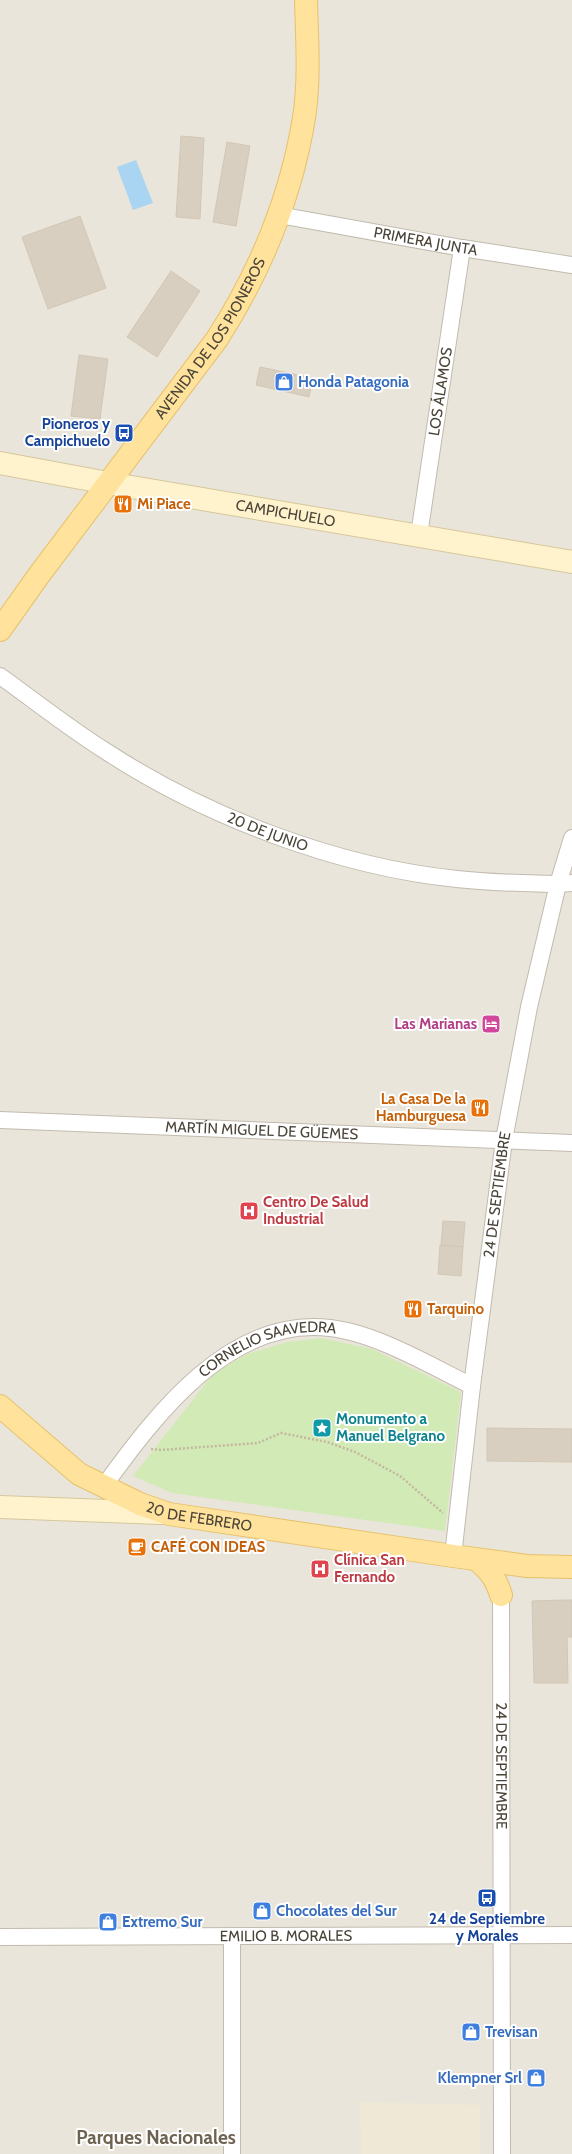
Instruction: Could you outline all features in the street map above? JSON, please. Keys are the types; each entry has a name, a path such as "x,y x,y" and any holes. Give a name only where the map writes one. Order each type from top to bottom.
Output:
{"main road":[{"name":"AVENIDA DE LOS PIONEROS","path":"0,630 39,575 216,339 236,309 254,274 279,215 304,117 308,64 306,0"},
{"name":"20 DE FEBRERO","path":"0,1406 79,1474 140,1504 169,1514 527,1566 572,1567"},
{"path":"476,1559 488,1568 496,1579 501,1595"},
{"path":"501,1595 507,1580 527,1566"}],"street":[{"name":"PRIMERA JUNTA","path":"279,215 462,248 572,265"},
{"name":"LOS ÁLAMOS","path":"419,535 462,248"},
{"name":"CAMPICHUELO","path":"0,463 108,483 572,562"},
{"name":"20 DE JUNIO","path":"0,676 107,752 184,797 254,828 301,844 405,870 457,879 565,884"},
{"name":"24 DE SEPTIEMBRE","path":"453,1556 472,1386 504,1140 530,1007 565,884 572,838"},
{"name":"MARTÍN MIGUEL DE GÜEMES","path":"0,1120 572,1143"},
{"name":"CORNELIO SAAVEDRA","path":"104,1486 132,1446 213,1363 248,1341 293,1327 331,1328 380,1341 472,1386"},
{"path":"84,1509 104,1486"},
{"path":"0,1507 84,1509 169,1514"},
{"name":"24 DE SEPTIEMBRE","path":"501,1595 502,2154"},
{"name":"EMILIO B. MORALES","path":"0,1937 572,1935"},
{"path":"232,1936 232,2154"}],"path":[{"path":"132,1446 161,1450 258,1443 280,1433 327,1442 355,1452 400,1476 456,1523"}],"shaded area":[{"path":"0,0 572,0 572,2154 0,2154"},
{"path":"360,2102 480,2105 480,2154 361,2154"}],"green space":[{"path":"321,1338 372,1349 461,1392 445,1531 172,1493 133,1476 213,1374 247,1354 287,1342"}],"water":[{"path":"136,160 153,203 133,210 117,167"}],"building":[{"path":"181,136 204,138 200,219 176,217"},
{"path":"227,142 250,146 236,226 213,222"},
{"path":"80,216 106,288 48,309 22,237"},
{"path":"171,271 200,291 157,357 127,337"},
{"path":"79,355 108,359 100,419 71,416"},
{"name":"Honda Patagonia","path":"260,367 313,378 309,397 256,385"},
{"path":"443,1221 465,1222 463,1247 441,1246"},
{"path":"440,1245 463,1247 461,1276 438,1274"},
{"path":"487,1428 572,1429 572,1462 487,1461"},
{"path":"572,1600 572,1637 567,1637 568,1683 534,1683 532,1601"}],"place":[{"name":"Honda Patagonia","path":"284,382"},
{"name":"Pioneros y Campichuelo","path":"124,433"},
{"name":"Mi Piace","path":"123,504"},
{"name":"Las Marianas","path":"491,1024"},
{"name":"La Casa De la Hamburguesa","path":"480,1108"},
{"name":"Centro De Salud Industrial","path":"249,1211"},
{"name":"Tarquino","path":"413,1309"},
{"name":"Monumento a Manuel Belgrano","path":"322,1428"},
{"name":"CAFÉ CON IDEAS","path":"137,1547"},
{"name":"Clínica San Fernando","path":"320,1569"},
{"name":"24 de Septiembre y Morales","path":"487,1898"},
{"name":"Chocolates del Sur","path":"262,1911"},
{"name":"Extremo Sur","path":"108,1922"},
{"name":"Trevisan","path":"471,2032"},
{"name":"Klempner Srl","path":"536,2078"}],"district":[{"name":"Parques Nacionales","path":"156,2137"}]}
